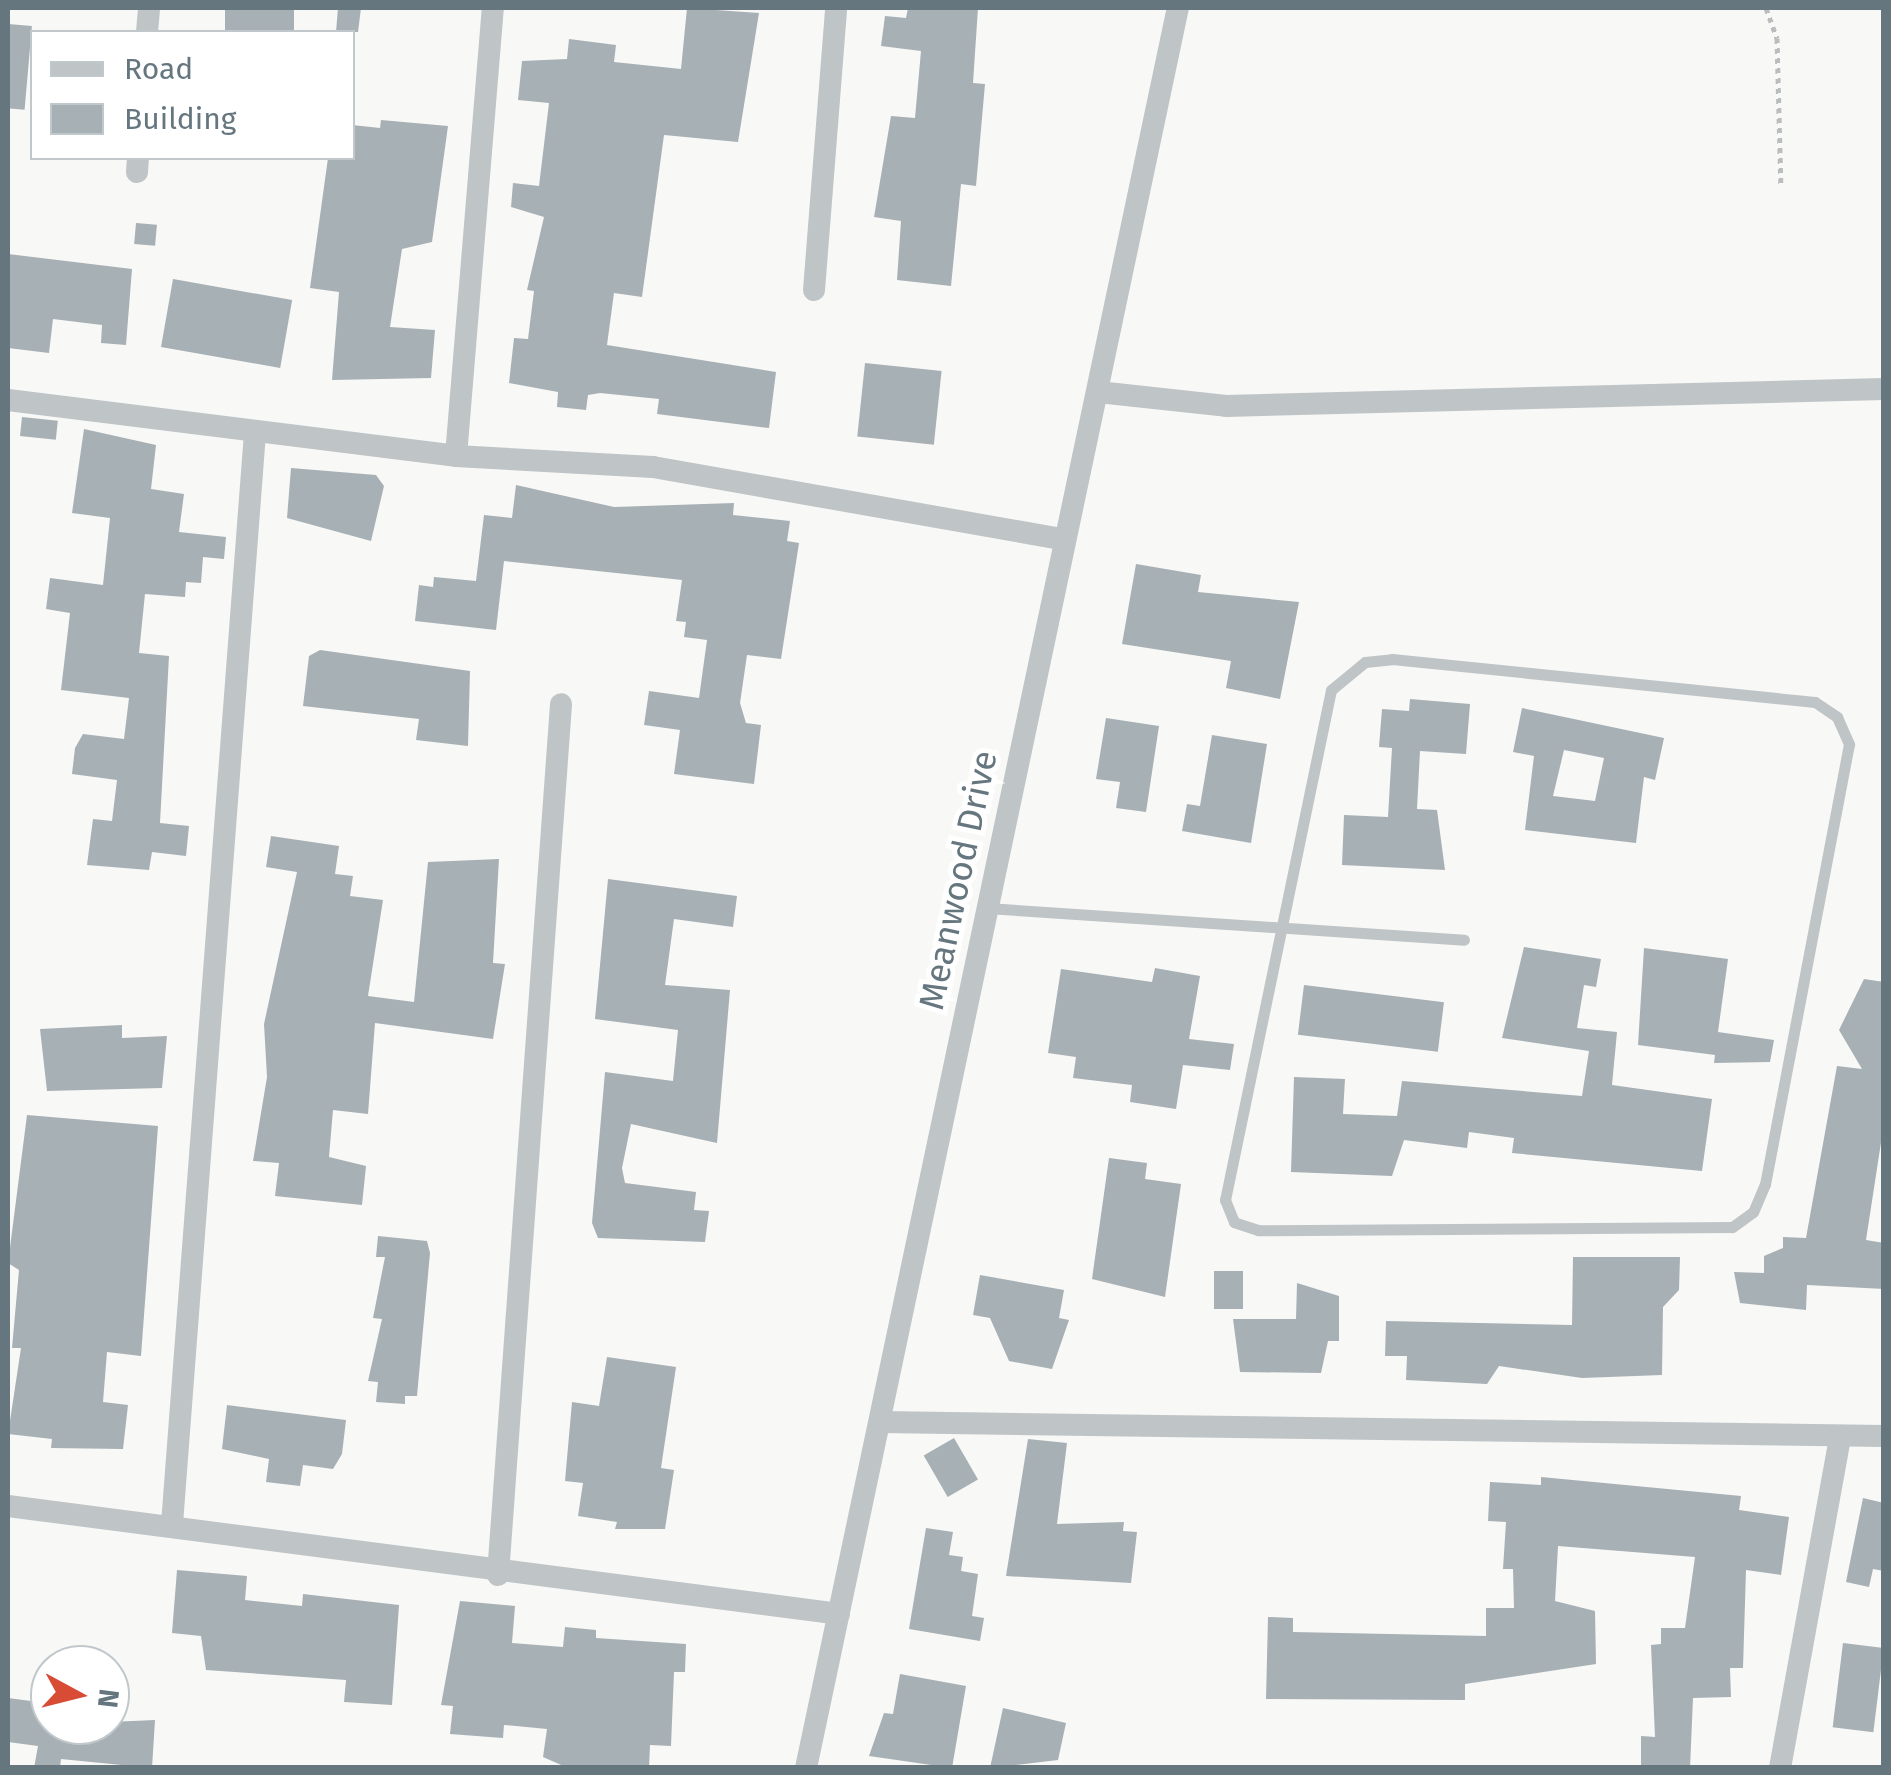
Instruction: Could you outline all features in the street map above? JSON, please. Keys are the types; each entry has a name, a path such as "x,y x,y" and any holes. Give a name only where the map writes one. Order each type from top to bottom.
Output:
{"street":[{"path":"456,456 492,8"},
{"path":"814,290 836,8"},
{"name":"Meanwood Drive","path":"806,1768 1178,8"},
{"path":"1098,392 1226,406 1884,389"},
{"path":"8,400 456,456 653,467 1064,540"},
{"path":"172,1524 255,432"},
{"path":"498,1575 562,704"},
{"path":"880,1422 1884,1436"},
{"path":"1780,1768 1840,1437"},
{"path":"8,1506 172,1524 498,1575 838,1614"}],"lane":[{"path":"1365,662 1815,702 1837,717 1849,744 1765,1184 1753,1212 1732,1227 1277,1230 1234,1222 1224,1200 1279,927 1331,690 1365,662"},
{"path":"988,908 1464,940"}],"path":[{"path":"1766,8 1777,38 1781,187"}],"building":[{"path":"225,8 294,8 294,30 225,30"},
{"path":"338,8 361,8 358,32 336,30"},
{"path":"687,8 759,13 738,142 664,135 642,297 614,293 607,345 776,372 769,428 657,414 659,399 600,393 588,395 586,410 557,407 558,392 509,383 514,338 528,339 534,291 527,290 544,217 511,207 513,183 539,186 549,103 518,100 522,61 567,59 569,39 616,45 614,62 681,69"},
{"path":"908,8 978,8 973,83 985,84 976,186 961,184 951,286 897,280 901,221 874,217 891,116 915,118 921,51 881,46 885,16 906,18"},
{"path":"8,24 32,26 25,110 8,108"},
{"path":"381,120 448,126 432,242 402,249 390,327 435,330 431,378 332,380 339,292 310,288 328,160 355,160 355,125 380,128"},
{"path":"136,223 157,225 155,246 134,244"},
{"path":"8,254 132,269 126,345 101,343 102,325 53,319 49,353 8,348"},
{"path":"173,279 292,300 280,368 161,347"},
{"path":"865,363 942,371 934,445 857,437"},
{"path":"22,417 58,421 56,440 20,436"},
{"path":"84,429 156,445 151,489 184,494 179,532 226,537 224,559 203,557 201,583 186,582 185,597 145,594 139,653 169,656 160,823 189,826 186,856 152,852 149,870 87,865 93,819 112,821 117,780 72,774 75,748 83,734 124,739 129,698 61,690 70,613 46,609 50,578 103,585 110,518 72,513"},
{"path":"291,468 376,475 384,486 371,541 287,518"},
{"path":"516,485 614,507 734,503 733,515 790,521 787,541 799,543 781,659 747,655 740,703 746,723 761,725 754,784 674,774 680,730 644,725 649,691 699,698 707,640 684,637 686,622 676,621 682,580 504,561 496,630 415,621 419,585 433,587 434,577 476,581 484,515 512,518"},
{"path":"1136,564 1201,575 1198,592 1299,602 1280,699 1226,688 1231,661 1122,644"},
{"path":"320,650 470,671 468,746 416,740 419,719 303,706 309,656"},
{"path":"1410,699 1470,704 1466,754 1420,751 1417,809 1437,810 1445,870 1342,865 1344,815 1388,817 1392,748 1379,747 1382,709 1409,711"},
{"path":"1522,708 1664,738 1655,780 1644,777 1636,843 1525,830 1534,756 1513,752","holes":["1564,750 1604,758 1595,801 1553,796"]},
{"path":"1106,718 1159,726 1146,812 1116,808 1120,782 1096,779"},
{"path":"1212,735 1267,744 1251,843 1182,831 1187,804 1200,806"},
{"path":"271,836 339,846 335,874 353,876 350,896 383,900 368,996 414,1002 428,862 499,859 493,963 505,964 493,1039 375,1023 368,1114 333,1110 329,1157 366,1166 362,1205 275,1196 279,1163 253,1161 267,1077 264,1024 297,872 266,867"},
{"path":"608,879 737,896 733,927 674,919 665,985 730,990 717,1143 631,1124 622,1168 625,1183 696,1192 694,1210 709,1211 705,1242 598,1238 592,1223 605,1072 673,1081 678,1030 595,1019"},
{"path":"1524,947 1601,959 1596,987 1584,985 1577,1028 1617,1032 1612,1085 1712,1099 1702,1171 1512,1153 1514,1138 1469,1132 1467,1148 1404,1140 1392,1176 1291,1172 1294,1077 1345,1079 1343,1114 1397,1116 1402,1081 1582,1096 1589,1051 1502,1038"},
{"path":"1644,948 1728,959 1718,1032 1774,1040 1770,1062 1714,1063 1715,1055 1638,1045"},
{"path":"1155,968 1200,976 1189,1039 1234,1044 1230,1070 1183,1065 1176,1109 1130,1102 1132,1085 1073,1078 1076,1057 1048,1053 1061,969 1152,982"},
{"path":"1864,979 1884,982 1884,1123 1866,1240 1884,1243 1884,1289 1807,1285 1806,1310 1740,1303 1734,1272 1764,1273 1764,1256 1783,1248 1783,1237 1806,1238 1837,1066 1862,1069 1839,1030"},
{"path":"1304,985 1444,1002 1438,1052 1298,1035"},
{"path":"122,1025 122,1038 167,1036 162,1088 47,1091 40,1029"},
{"path":"27,1115 158,1126 141,1356 107,1352 103,1402 128,1405 123,1449 51,1448 52,1439 8,1434 21,1348 12,1348 19,1270 8,1263"},
{"path":"1109,1158 1147,1163 1145,1179 1181,1184 1165,1297 1092,1279"},
{"path":"378,1236 427,1241 430,1253 417,1396 405,1396 405,1404 376,1402 378,1382 368,1381 382,1319 373,1318 385,1257 376,1257"},
{"path":"1573,1257 1680,1257 1679,1290 1663,1307 1662,1375 1582,1378 1499,1366 1487,1384 1406,1380 1407,1356 1385,1356 1386,1321 1572,1325"},
{"path":"1214,1271 1243,1271 1243,1309 1214,1309"},
{"path":"980,1275 1064,1290 1059,1318 1069,1320 1052,1369 1009,1361 990,1318 973,1315"},
{"path":"1297,1283 1339,1296 1339,1341 1328,1341 1321,1373 1240,1372 1233,1319 1296,1319"},
{"path":"607,1357 676,1367 661,1468 674,1470 665,1529 615,1529 617,1522 578,1516 583,1483 565,1481 572,1402 599,1406"},
{"path":"227,1405 346,1420 342,1454 333,1469 303,1465 300,1486 266,1482 269,1459 222,1449"},
{"path":"954,1438 978,1480 948,1497 924,1456"},
{"path":"1028,1439 1067,1443 1057,1524 1124,1522 1123,1531 1137,1532 1131,1583 1006,1576"},
{"path":"1541,1477 1741,1496 1739,1510 1789,1517 1781,1575 1746,1570 1743,1668 1730,1668 1731,1697 1693,1698 1690,1768 1641,1768 1641,1736 1655,1737 1651,1645 1661,1644 1661,1628 1685,1628 1695,1557 1558,1546 1555,1601 1595,1611 1596,1664 1465,1684 1465,1700 1266,1699 1268,1617 1293,1618 1293,1632 1486,1636 1486,1608 1514,1608 1513,1569 1503,1569 1506,1522 1488,1521 1490,1482 1541,1485"},
{"path":"1863,1498 1884,1503 1884,1571 1873,1569 1869,1587 1846,1582"},
{"path":"926,1528 953,1532 949,1555 963,1557 961,1571 978,1574 972,1616 984,1618 980,1641 909,1629"},
{"path":"177,1570 247,1576 245,1600 302,1606 303,1594 399,1605 392,1705 344,1702 346,1680 206,1670 201,1636 172,1633"},
{"path":"460,1601 515,1606 512,1643 563,1647 565,1627 596,1630 596,1638 686,1644 685,1672 674,1672 671,1746 650,1745 649,1768 568,1768 543,1757 547,1729 504,1725 503,1738 450,1734 453,1706 441,1705"},
{"path":"1843,1643 1884,1648 1873,1732 1833,1727"},
{"path":"900,1674 966,1686 952,1768 869,1756 884,1713 893,1714"},
{"path":"8,1698 30,1701 30,1745 8,1742"},
{"path":"1003,1708 1066,1723 1058,1760 990,1768"},
{"path":"155,1720 152,1768 61,1759 60,1768 34,1768 38,1746 30,1745 130,1745 130,1721"}]}
